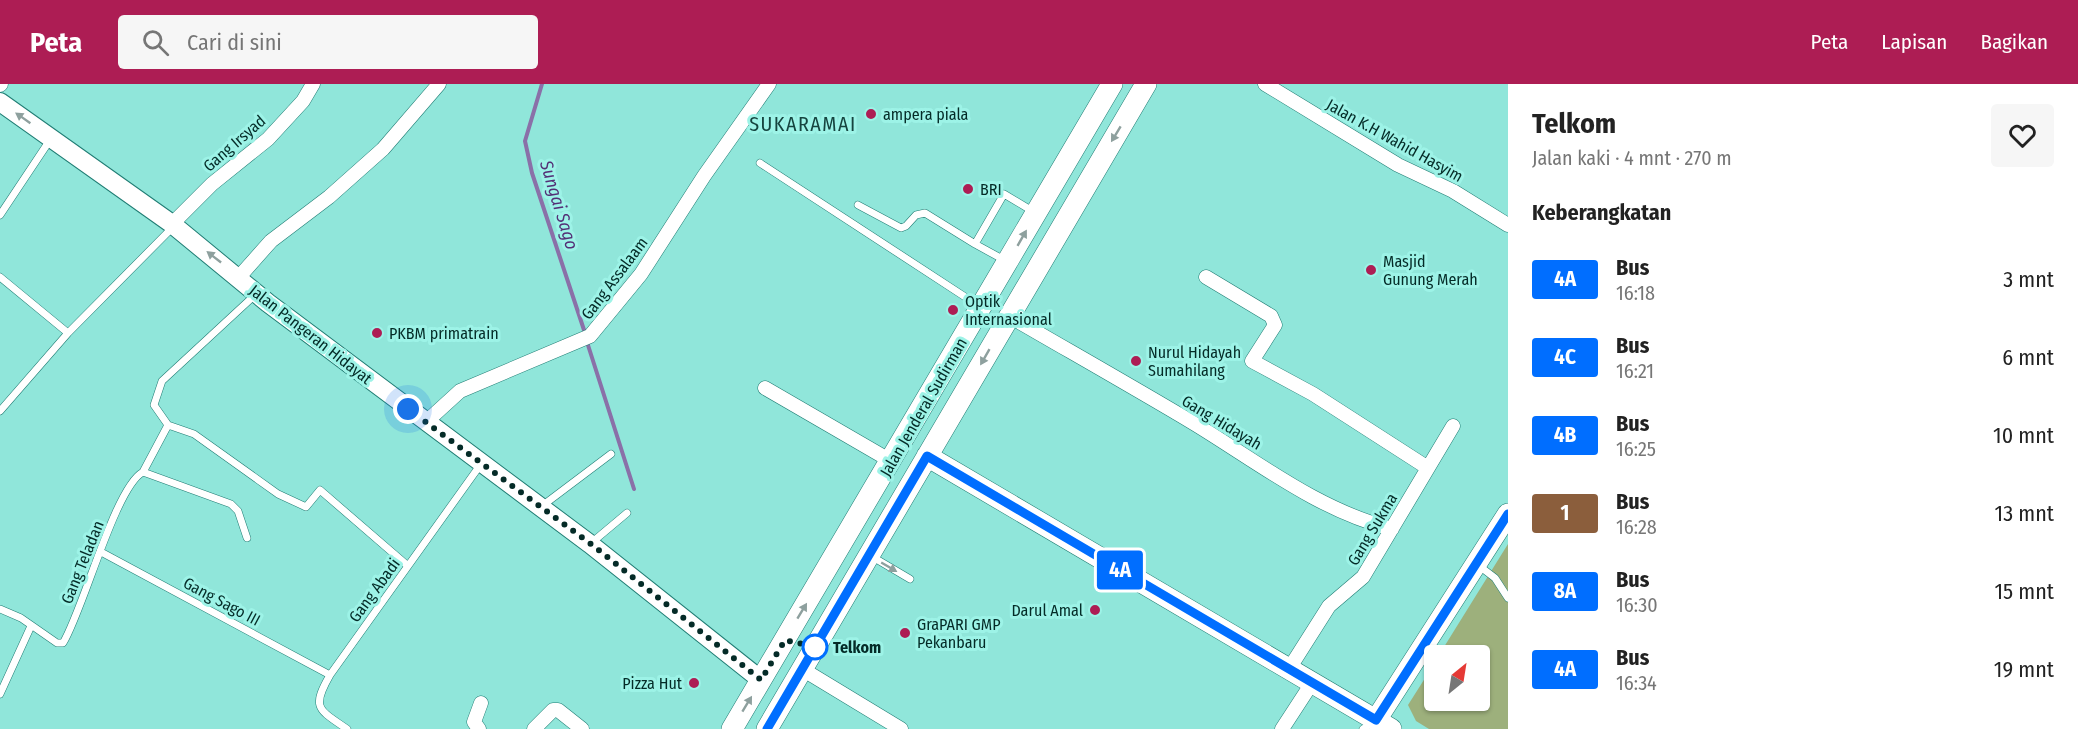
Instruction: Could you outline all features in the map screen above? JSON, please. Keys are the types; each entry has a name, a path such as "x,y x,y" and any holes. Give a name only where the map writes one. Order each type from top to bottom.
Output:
{"main road":[{"name":"Jalan Jenderal Sudirman","path":"732,729 1112,84"},
{"name":"Jalan Jenderal Sudirman","path":"767,729 1146,84"},
{"name":"Jalan Pangeran Hidayat","path":"0,102 173,225 257,293 481,464 591,544 761,680"},
{"path":"927,456 1289,669 1376,726 1508,514"}],"street":[{"name":"Gang Irsyad","path":"173,225 212,184 268,139 303,101 313,84"},
{"path":"239,277 271,241 328,197 383,149 439,84"},
{"name":"Gang Assalaam","path":"426,422 460,391 590,336 641,274 704,176 770,84"},
{"name":"Jalan K.H Wahid Hasyim","path":"1265,84 1398,165 1453,191 1508,225"},
{"path":"1206,277 1271,316 1275,325 1252,361 1313,394 1428,468"},
{"name":"Gang Hidayah","path":"1009,316 1196,425 1320,502 1352,516 1392,529"},
{"path":"765,388 891,461"},
{"name":"Gang Sukma","path":"1289,669 1329,606 1363,577 1453,426"},
{"path":"802,669 900,729"},
{"path":"1282,729 1312,683"},
{"path":"479,729 474,722 481,703"},
{"path":"534,729 553,710 558,710 582,729"}],"lane":[{"path":"0,215 52,138"},
{"path":"759,163 981,307"},
{"path":"975,244 1004,194 1036,213"},
{"path":"858,205 901,228 916,215 925,213 1008,262"},
{"path":"0,411 68,333 173,225"},
{"path":"0,277 68,333"},
{"path":"257,293 162,381 154,405 168,425 194,434 278,494 306,507 320,490 408,566"},
{"name":"Gang Teladan","path":"31,626 57,643 65,641 92,568 136,476 145,472 168,425"},
{"path":"540,507 611,454"},
{"name":"Gang Abadi","path":"346,729 318,707 319,694 330,675 481,464"},
{"path":"145,472 235,507 247,538"},
{"path":"591,544 627,513"},
{"name":"Gang Sago III","path":"100,552 330,675"},
{"path":"869,555 910,579"},
{"path":"1478,565 1495,578 1508,598"},
{"path":"0,609 31,626 0,694"}],"green space":[{"path":"1508,544 1508,729 1429,729 1416,721 1408,705 1424,680 1424,711 1490,711 1490,645 1445,645"}],"waterway":[{"name":"Sungai Sago","path":"542,84 525,141 532,173 585,333"},
{"name":"Sungai Sago","path":"587,342 634,489"}],"bus line":[{"name":"4A","path":"767,729 927,456 1376,720 1478,565 1508,514"}],"place":[{"name":"ampera piala","path":"871,114"},
{"name":"BRI","path":"968,189"},
{"name":"Masjid Gunung Merah","path":"1371,270"},
{"name":"Optik Internasional","path":"953,310"},
{"name":"PKBM primatrain","path":"377,333"},
{"name":"Nurul Hidayah Sumahilang","path":"1136,361"},
{"name":"Darul Amal","path":"1095,610"},
{"name":"GraPARI GMP Pekanbaru","path":"905,633"},
{"name":"Telkom","path":"815,647"},
{"name":"Pizza Hut","path":"694,683"}],"district":[{"name":"SUKARAMAI","path":"803,124"}],"route":[{"path":"408,409 591,544 761,680 785,640 815,647"}]}
